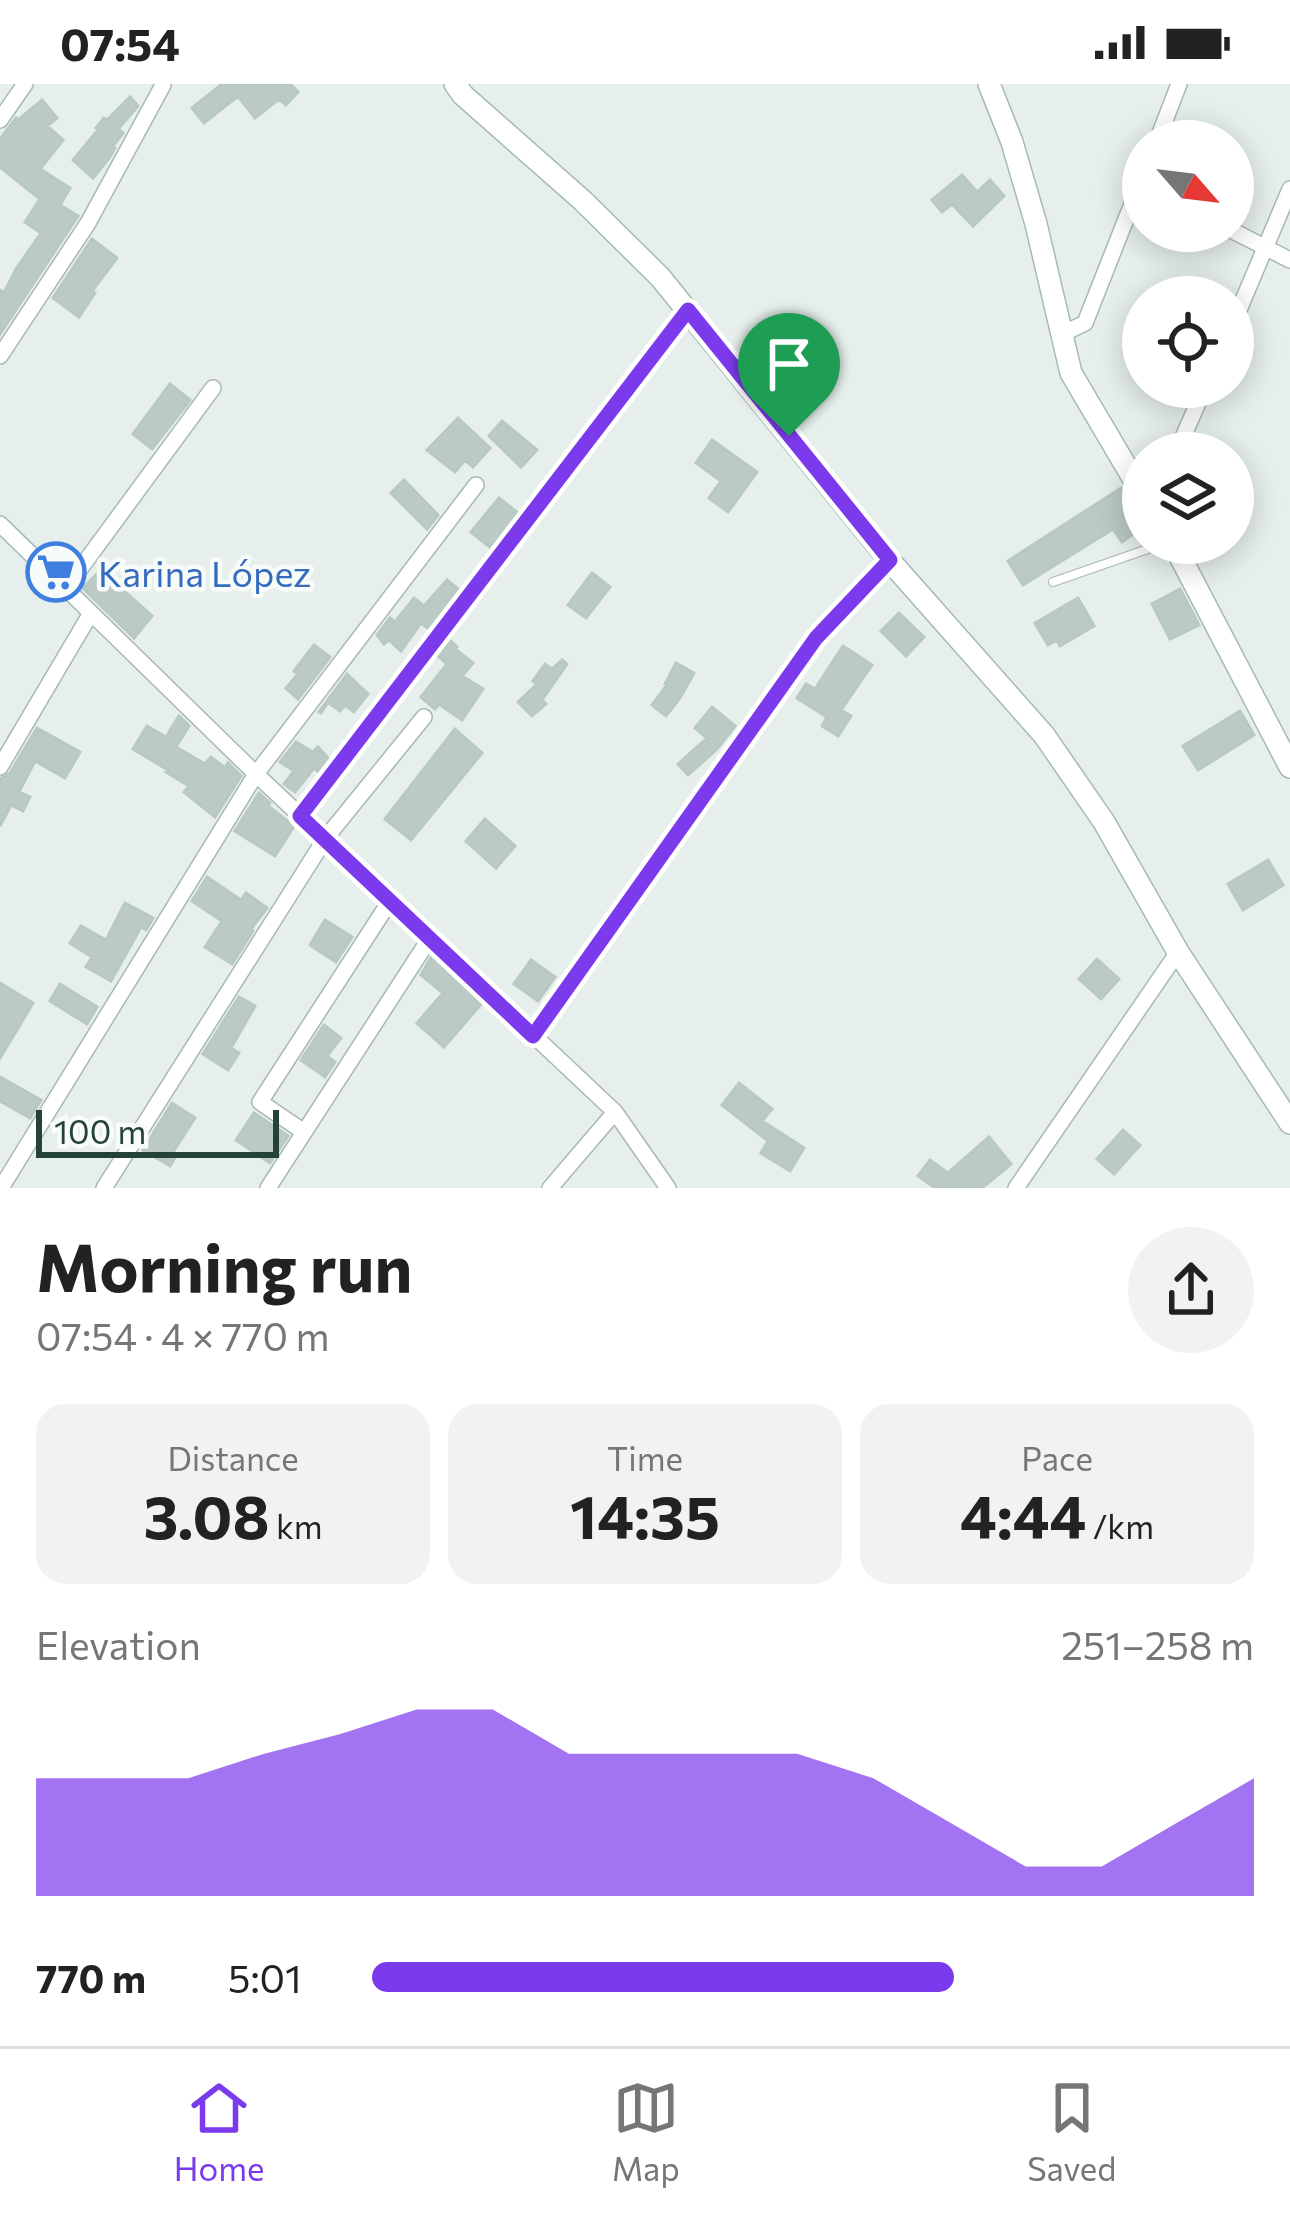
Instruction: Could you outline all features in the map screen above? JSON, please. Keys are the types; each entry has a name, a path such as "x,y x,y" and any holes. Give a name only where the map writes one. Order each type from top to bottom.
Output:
{"street":[{"path":"0,120 25,84"},
{"path":"455,84 660,277 890,560 1044,735 1104,822 1178,952 1290,1123"},
{"path":"989,84 1030,203 1071,373 1122,459"},
{"path":"1165,120 1179,84"},
{"path":"0,356 88,223 163,85"},
{"path":"1254,277 1290,189"},
{"path":"1060,335 1085,323 1122,231"},
{"path":"1254,242 1290,260"},
{"path":"300,816 688,310"},
{"path":"66,588 213,388"},
{"path":"1,1188 256,775 476,484"},
{"path":"0,524 256,775 615,1112 668,1188"},
{"path":"533,1036 816,638 890,560"},
{"path":"1180,564 1290,767"},
{"path":"0,766 91,613"},
{"path":"104,1188 325,839 424,717"},
{"path":"304,1132 260,1102 390,901"},
{"path":"268,1188 430,938"},
{"path":"1016,1188 1178,952"},
{"path":"550,1188 615,1112"}],"lane":[{"path":"1053,581 1122,560"}],"building":[{"path":"222,84 290,84 298,92 286,105 279,99 255,118 238,96 204,123 192,108"},
{"path":"130,97 138,106 118,129 123,133 93,178 73,160 104,118"},
{"path":"42,100 57,118 47,126 63,140 40,169 70,188 60,205 78,216 0,334 0,290 4,293 41,233 25,222 40,199 0,167 0,139 16,118"},
{"path":"962,175 977,192 990,180 1004,196 973,226 952,204 942,212 932,200"},
{"path":"92,239 117,258 79,317 53,298"},
{"path":"170,384 190,400 152,449 133,434"},
{"path":"458,418 490,448 473,467 465,460 455,472 427,450"},
{"path":"502,421 537,450 521,467 489,436"},
{"path":"712,440 757,472 728,512 709,498 721,481 696,463"},
{"path":"404,480 438,515 427,529 391,493"},
{"path":"1121,488 1122,542 1113,529 1023,585 1008,561"},
{"path":"499,498 518,513 491,548 471,532"},
{"path":"101,570 152,616 134,638 83,588"},
{"path":"592,573 610,587 586,618 568,605"},
{"path":"447,580 459,590 429,629 421,623 401,651 389,640 384,644 377,635 390,618 395,622 414,598 424,606"},
{"path":"1180,589 1199,625 1170,639 1152,604"},
{"path":"1078,598 1094,626 1060,646 1057,640 1048,645 1035,623"},
{"path":"899,613 924,637 906,656 881,631"},
{"path":"450,640 473,663 462,676 483,689 462,720 439,704 435,709 421,697 447,664 438,656"},
{"path":"314,645 330,657 298,699 286,688"},
{"path":"843,646 872,665 841,710 851,716 838,736 822,726 827,717 797,698 806,684 815,689"},
{"path":"562,660 567,664 542,700 546,704 532,716 518,702 537,684 533,681 545,664 552,669"},
{"path":"676,663 694,673 666,716 652,705"},
{"path":"347,674 368,694 354,712 345,705 340,711 328,702 319,712"},
{"path":"712,707 735,726 688,775 678,764 707,738 695,728"},
{"path":"1240,711 1254,735 1198,770 1183,746"},
{"path":"179,716 189,726 176,747 205,764 211,757 225,768 228,763 241,776 215,817 184,792 189,786 133,749 147,726 166,737"},
{"path":"37,728 80,752 65,778 35,761 19,792 30,797 23,811 11,805 0,826 0,779 10,773"},
{"path":"455,729 482,753 411,840 385,819"},
{"path":"296,742 313,752 318,747 329,759 319,772 314,768 295,792 284,784 294,771 280,762"},
{"path":"259,793 294,826 275,856 235,831"},
{"path":"485,819 515,846 496,868 466,841"},
{"path":"1268,860 1283,885 1243,910 1228,884"},
{"path":"207,877 241,900 246,893 267,908 232,964 205,947 222,921 192,901"},
{"path":"125,903 153,918 146,930 141,927 111,981 86,967 92,957 70,943 81,926 106,940"},
{"path":"325,920 352,937 336,962 310,945"},
{"path":"432,956 482,1003 444,1047 417,1023 443,993 421,975"},
{"path":"1097,959 1119,979 1101,999 1079,979"},
{"path":"531,960 555,977 538,1001 514,984"},
{"path":"0,983 33,1003 0,1058"},
{"path":"60,984 97,1007 87,1024 50,1001"},
{"path":"239,997 255,1006 231,1048 239,1053 228,1070 203,1054"},
{"path":"324,1025 341,1038 327,1056 335,1062 325,1077 301,1060"},
{"path":"0,1077 41,1100 30,1118 0,1101"},
{"path":"739,1083 772,1109 762,1121 804,1148 790,1171 761,1153 768,1141 722,1105"},
{"path":"172,1103 195,1118 173,1152 177,1154 170,1166 143,1150"},
{"path":"254,1113 288,1136 270,1163 236,1140"},
{"path":"1123,1130 1140,1145 1114,1174 1097,1159"},
{"path":"989,1137 1011,1164 982,1188 935,1188 918,1176 930,1160 948,1173"}],"place":[{"name":"Karina López","path":"56,572"}],"route":[{"path":"688,310 789,436 890,560 816,638 533,1036 300,816 688,310"}]}
